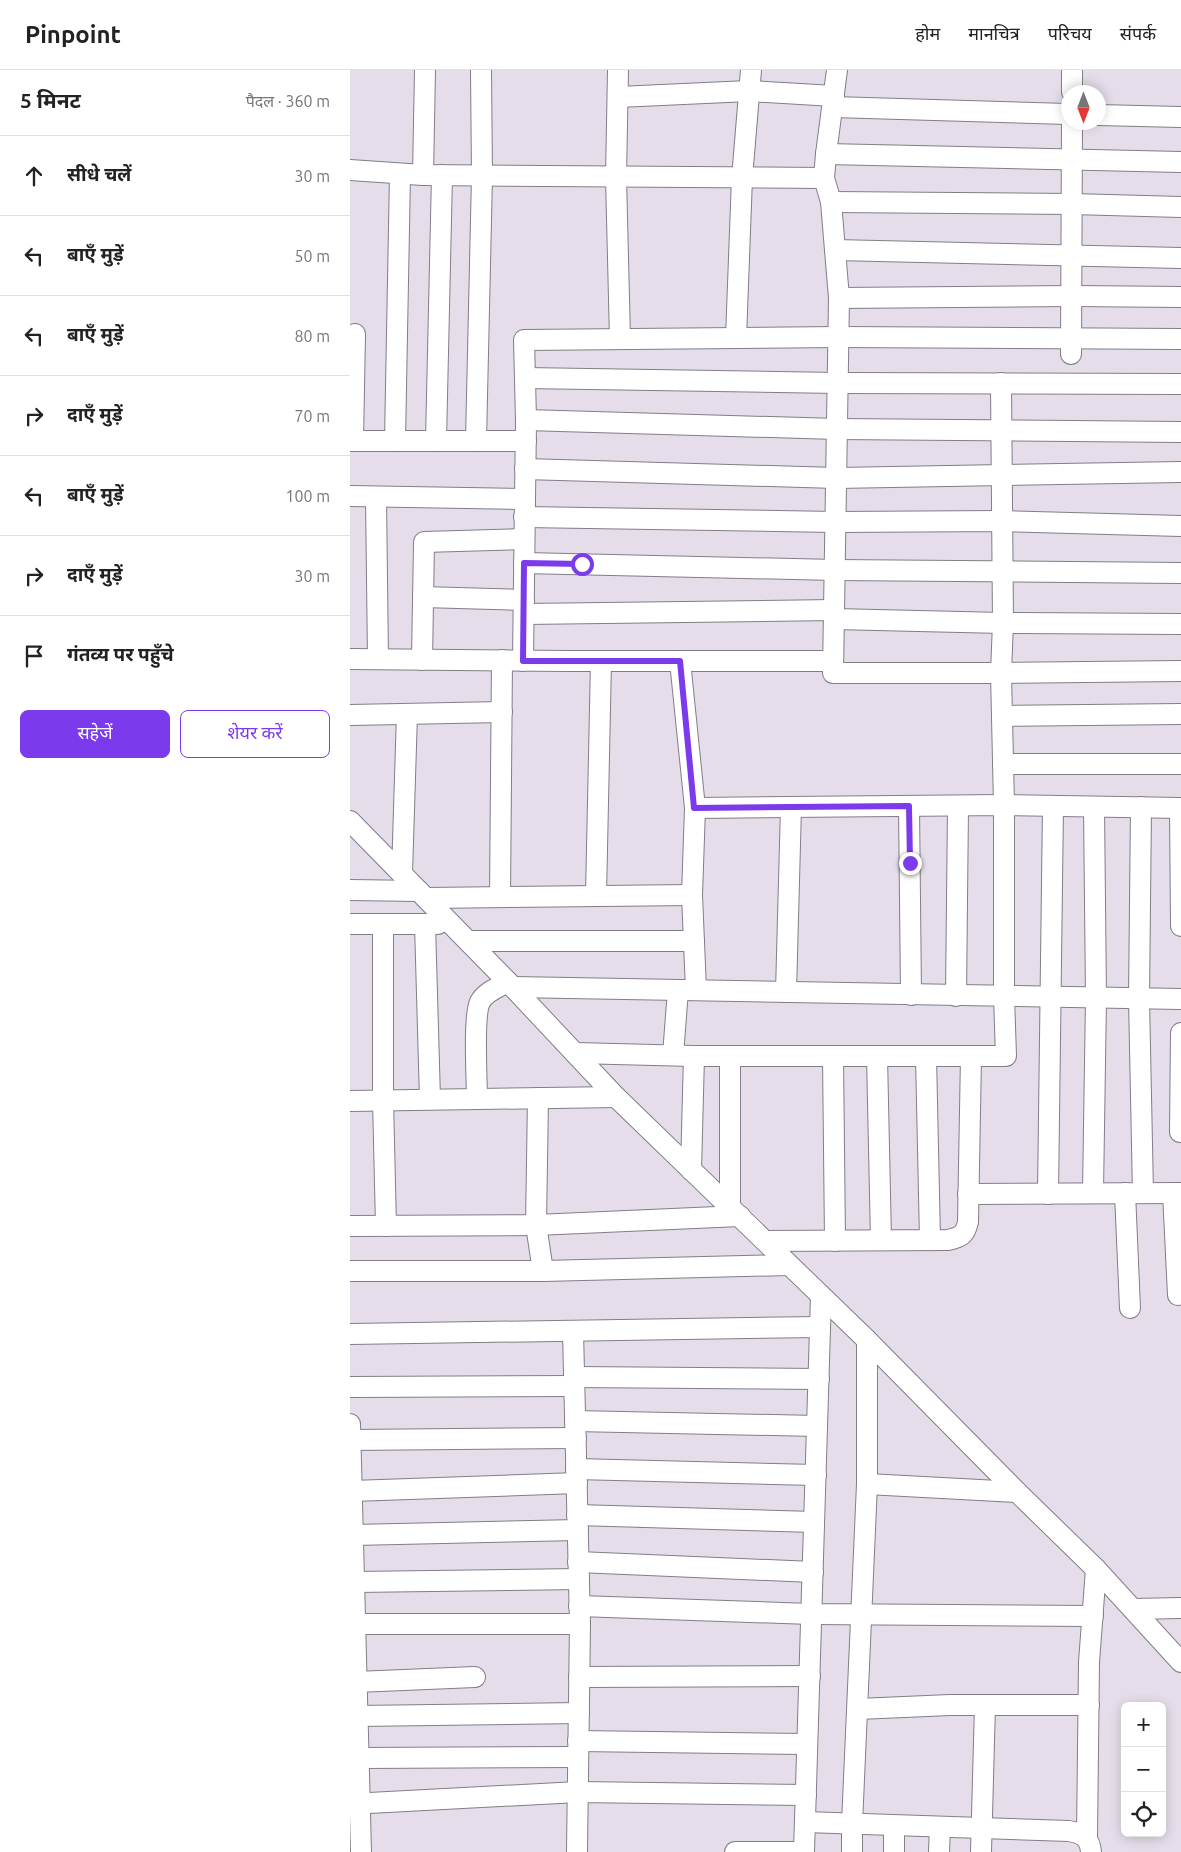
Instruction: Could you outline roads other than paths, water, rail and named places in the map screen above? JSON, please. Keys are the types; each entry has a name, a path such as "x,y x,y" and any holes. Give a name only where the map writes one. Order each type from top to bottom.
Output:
{"street":[{"path":"425,70 433,175 436,441"},
{"path":"476,441 482,176 481,70"},
{"path":"618,70 616,177 620,339"},
{"path":"736,338 742,178 751,70"},
{"path":"837,70 824,178 831,202 839,298 833,673 1181,671"},
{"path":"1072,70 1072,85"},
{"path":"618,97 749,91 833,102 1061,114"},
{"path":"1106,115 1181,117"},
{"path":"1071,346 1072,130"},
{"path":"826,154 1181,162"},
{"path":"350,170 400,174 482,176 824,178"},
{"path":"395,441 400,174"},
{"path":"831,202 1181,206"},
{"path":"835,250 1181,258"},
{"path":"839,298 1181,297"},
{"path":"355,334 352,373 352,441 526,441"},
{"path":"523,661 526,441 524,340 839,337 1071,346 1181,338"},
{"path":"526,378 838,383 1181,384"},
{"path":"575,1053 694,1056 1006,1056 1001,673 1003,623 1001,383"},
{"path":"526,420 837,429 1181,432"},
{"path":"525,469 836,478 1181,472"},
{"path":"350,496 376,496 524,508 836,522 1002,521 1181,526"},
{"path":"376,496 378,659"},
{"path":"422,660 424,542 524,539"},
{"path":"524,563 835,570 1181,573"},
{"path":"423,597 524,607 834,614 1003,623 1181,624"},
{"path":"350,659 833,661"},
{"path":"500,897 502,660"},
{"path":"596,896 601,661"},
{"path":"673,1055 687,990 694,941 692,895 694,808 680,661"},
{"path":"350,715 502,712"},
{"path":"402,873 407,714"},
{"path":"1002,716 1181,714"},
{"path":"1003,764 1181,764"},
{"path":"694,808 1004,805 1181,808 1181,926"},
{"path":"909,806 911,995"},
{"path":"956,996 958,806"},
{"path":"1048,1194 1053,806"},
{"path":"1093,1192 1096,998 1094,806"},
{"path":"786,992 791,807"},
{"path":"1130,1308 1140,998 1141,807"},
{"path":"350,822 511,984 616,1097 867,1340 1017,1492 1096,1568 1132,1608 1173,1645 1181,1662"},
{"path":"350,890 500,897 692,895"},
{"path":"350,924 452,924"},
{"path":"383,924 383,1100 386,1226"},
{"path":"425,924 430,1100"},
{"path":"469,941 694,941"},
{"path":"477,1099 477,1023 479,1003 485,995 511,984 687,990 1181,999"},
{"path":"1180,1132 1181,1033"},
{"path":"691,1170 694,1056"},
{"path":"730,1056 735,1212"},
{"path":"833,1056 835,1241"},
{"path":"877,1056 881,1240"},
{"path":"926,1056 930,1240"},
{"path":"765,1241 948,1240 961,1237 966,1232 971,1056"},
{"path":"350,1101 616,1097"},
{"path":"538,1098 536,1225 542,1271"},
{"path":"968,1194 1177,1193 1178,1295"},
{"path":"350,1226 536,1225 735,1212"},
{"path":"350,1272 542,1271 789,1265"},
{"path":"735,1852 804,1852 821,1296"},
{"path":"350,1334 820,1327"},
{"path":"573,1331 580,1615 577,1852"},
{"path":"852,1852 867,1484 867,1340"},
{"path":"350,1387 819,1379"},
{"path":"350,1424 358,1758 355,1805 361,1852"},
{"path":"350,1440 575,1430 817,1426"},
{"path":"352,1491 576,1476 816,1475"},
{"path":"867,1484 1017,1492"},
{"path":"353,1535 578,1523 814,1522"},
{"path":"1089,1845 1089,1705 1096,1568"},
{"path":"354,1582 578,1570 813,1572"},
{"path":"1132,1608 1181,1608"},
{"path":"355,1624 580,1615 862,1613 1093,1616"},
{"path":"579,1677 810,1676"},
{"path":"356,1682 475,1677"},
{"path":"858,1709 985,1705 1089,1705"},
{"path":"981,1852 985,1705"},
{"path":"357,1716 579,1713"},
{"path":"358,1758 578,1749 807,1744"},
{"path":"355,1805 578,1792 806,1795"},
{"path":"805,1822 1069,1831 1078,1832 1089,1845"},
{"path":"894,1826 894,1852"},
{"path":"939,1852 940,1827"}]}
